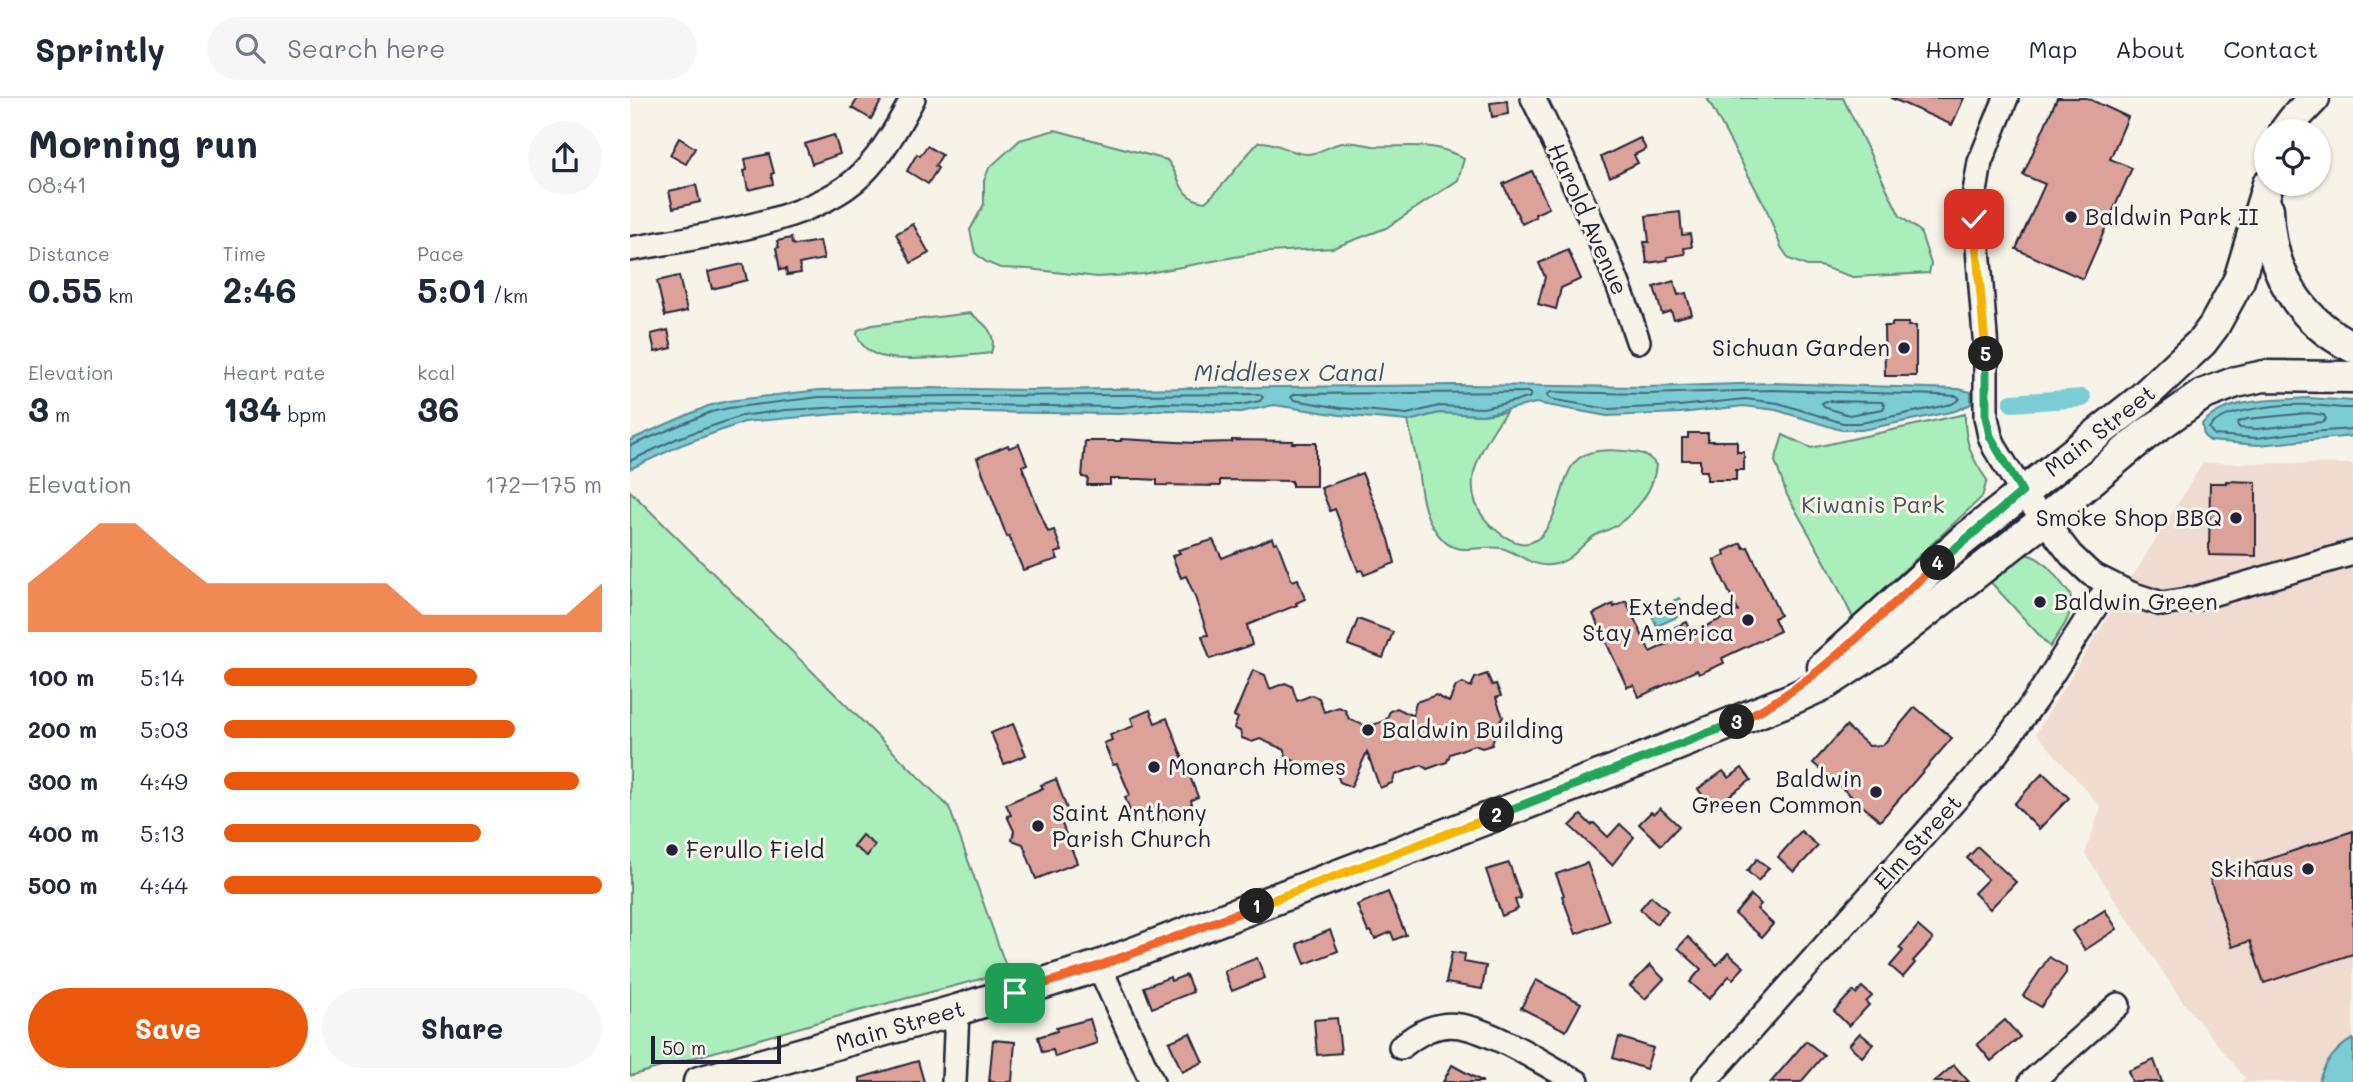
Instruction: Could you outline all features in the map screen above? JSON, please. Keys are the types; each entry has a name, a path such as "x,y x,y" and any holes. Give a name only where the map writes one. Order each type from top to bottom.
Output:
{"main road":[{"path":"2294,119 2314,98"},
{"name":"Main Street","path":"1766,709 1848,646 1962,541 2140,400 2202,342 2239,281 2264,196"},
{"path":"2268,196 2270,237 2275,261 2284,283 2317,325 2353,347"},
{"name":"Main Street","path":"699,1082 957,1010 1099,966 1637,762 1803,694 1849,669 1913,623 2044,520 2155,427 2202,395 2236,382 2264,376 2353,377"}],"street":[{"path":"630,249 747,226 821,203 863,174 890,139 913,98"},
{"name":"Harold Avenue","path":"1533,98 1584,203 1616,279 1638,341"},
{"path":"2006,98 1980,162 1973,209 1986,349 1987,426 1995,448 2022,492 2082,567 2109,585 2156,603 2178,603 2353,553"},
{"name":"Elm Street","path":"1704,1082 1996,754 2036,699 2109,585"},
{"path":"1099,966 1152,1082"},
{"path":"2031,1082 2118,1005"},
{"path":"954,1082 957,1010"},
{"path":"1401,1047 1414,1037 1434,1028 1459,1026 1477,1030 1577,1082"}],"shaded area":[{"path":"2203,463 2353,464 2353,1082 2241,1082 2245,1078 2180,998 2085,854 2101,807 2036,733"}],"green space":[{"path":"1707,98 1843,98 1900,216 1920,231 1931,264 1929,273 1853,277 1789,259 1781,247 1766,208"},
{"path":"1055,130 1167,160 1184,192 1205,202 1259,142 1306,154 1346,143 1420,146 1442,149 1464,159 1458,180 1386,228 1333,248 1256,253 1143,274 1097,277 1000,268 986,262 975,253 970,230 984,204 984,181 989,168 1020,140"},
{"path":"970,313 989,330 993,340 991,353 934,358 890,358 868,350 862,345 857,334 858,330 872,325"},
{"path":"1506,412 1478,460 1473,492 1477,507 1487,522 1504,536 1518,543 1534,541 1540,537 1556,511 1570,470 1576,461 1587,454 1624,451 1646,456 1656,465 1648,491 1638,506 1624,519 1592,537 1572,556 1557,564 1537,564 1501,548 1464,549 1450,545 1437,533 1427,516 1408,421 1439,413 1483,415"},
{"name":"Kiwanis Park","path":"1965,414 1970,449 1987,480 1982,497 1853,618 1787,495 1775,461 1783,435 1811,448"},
{"name":"Ferullo Field","path":"630,491 949,807 1008,972 850,1013 630,1076"},
{"path":"2023,554 2031,555 2044,563 2070,594 2069,615 2050,647 1986,577"}],"water":[{"name":"Middlesex Canal","path":"1772,383 1959,389 1971,392 1971,404 1955,411 1862,430 1841,430 1776,410 1744,406 1680,413 1607,416 1536,403 1483,415 1439,413 1408,421 1340,415 1274,405 1241,412 1162,410 1122,414 904,411 836,414 744,422 681,445 630,469 630,440 708,406 819,390 1457,385 1646,387"},
{"path":"2308,398 2353,401 2353,436 2258,445 2210,441 2204,436 2202,424 2224,409 2266,400"},
{"path":"1679,598 1686,613 1657,626 1650,612"},
{"path":"2353,1039 2353,1082 2319,1082 2332,1057"}],"building":[{"path":"858,98 883,98 871,119 852,108"},
{"path":"1891,98 1964,98 1952,125"},
{"name":"Baldwin Park II","path":"2057,98 2087,98 2128,117 2110,159 2132,168 2083,279 2016,249 2045,184 2023,175"},
{"path":"1507,101 1508,114 1492,117 1490,103"},
{"path":"834,135 840,154 812,164 805,144"},
{"path":"679,138 695,148 686,164 670,155"},
{"path":"1640,138 1646,149 1634,155 1638,163 1610,177 1601,157"},
{"path":"927,146 942,155 928,184 907,171 917,154 920,156"},
{"path":"769,154 774,173 771,174 773,184 748,190 744,171 747,170 745,159"},
{"path":"1532,171 1549,208 1522,224 1503,184"},
{"path":"696,185 700,202 673,208 669,191"},
{"path":"1680,212 1682,235 1690,234 1692,247 1684,248 1685,254 1647,263 1644,242 1649,242 1646,216"},
{"path":"913,224 929,253 911,263 896,234"},
{"path":"791,238 792,244 796,245 820,241 824,259 799,264 801,273 787,275 786,269 780,270 776,248 779,247 777,241"},
{"path":"1568,250 1581,279 1561,288 1556,309 1538,304 1545,277 1539,263"},
{"path":"743,264 747,280 712,289 708,272"},
{"path":"679,276 687,311 665,316 657,281"},
{"path":"1674,281 1678,295 1686,293 1692,314 1674,319 1671,311 1662,314 1654,287"},
{"name":"Sichuan Garden","path":"1892,323 1909,323 1908,326 1916,326 1916,376 1885,376 1884,326 1892,326"},
{"path":"668,330 672,348 655,352 651,334"},
{"path":"1688,433 1708,433 1708,441 1737,441 1737,452 1744,452 1744,470 1736,470 1736,480 1707,480 1707,471 1700,471 1700,460 1682,460 1682,438 1688,438"},
{"path":"1121,439 1195,443 1232,440 1316,443 1316,486 1292,486 1292,481 1220,480 1220,486 1157,485 1157,480 1139,479 1110,479 1110,485 1087,485 1088,478 1082,477 1085,441"},
{"path":"1019,444 1027,464 1022,466 1033,496 1048,532 1054,530 1062,551 1055,553 1058,559 1023,570 1009,536 1007,537 977,458 1008,445 1009,448"},
{"path":"1362,473 1389,539 1395,563 1364,575 1362,570 1358,571 1335,509 1330,511 1321,488"},
{"name":"Smoke Shop BBQ","path":"2256,482 2256,556 2209,555 2210,483"},
{"path":"1272,538 1274,543 1277,542 1292,581 1298,579 1305,599 1296,603 1297,605 1247,625 1252,645 1210,659 1202,636 1208,635 1194,594 1186,576 1181,578 1172,556 1180,553 1178,550 1213,540 1222,558"},
{"name":"Extended Stay America","path":"1741,543 1744,548 1748,547 1780,615 1774,618 1780,631 1722,658 1724,663 1699,674 1697,670 1639,697 1634,685 1627,687 1593,614 1626,601 1650,652 1680,638 1675,627 1687,622 1692,633 1738,611 1714,560 1725,555 1724,551"},
{"path":"1358,619 1393,632 1383,658 1348,645"},
{"name":"Baldwin Building","path":"1253,670 1265,675 1270,689 1285,683 1292,686 1297,701 1312,695 1319,698 1324,712 1339,707 1345,710 1349,719 1368,727 1386,720 1390,711 1397,708 1413,716 1416,702 1436,695 1449,702 1456,686 1463,683 1471,687 1475,678 1487,674 1492,685 1496,684 1501,696 1496,698 1503,717 1497,726 1500,735 1494,737 1492,745 1482,748 1474,745 1450,754 1447,762 1427,769 1422,765 1395,775 1392,783 1380,788 1367,752 1351,787 1340,782 1336,773 1313,763 1305,766 1286,757 1285,750 1260,739 1252,742 1242,738 1240,731 1234,728 1238,718 1234,716"},
{"name":"Baldwin Green Common","path":"1915,707 1952,738 1880,821 1813,763 1846,726 1869,746 1883,745"},
{"name":"Monarch Homes","path":"1150,710 1155,723 1167,718 1198,797 1191,800 1192,804 1177,810 1179,814 1161,821 1159,817 1143,823 1142,819 1134,822 1125,797 1130,795 1117,764 1113,765 1104,743 1112,740 1110,735 1134,726 1131,718"},
{"path":"1013,724 1026,755 1004,764 991,733"},
{"path":"1742,768 1751,780 1712,808 1698,789 1723,771 1729,778"},
{"path":"2043,773 2069,798 2039,829 2014,804"},
{"name":"Saint Anthony Parish Church","path":"1056,779 1068,812 1059,816 1077,863 1036,879 1023,844 1012,840 1014,831 1007,816 1011,815 1006,804 1043,788 1041,785"},
{"path":"1660,808 1679,826 1661,845 1639,824 1651,812 1654,814"},
{"path":"1581,815 1608,837 1620,824 1634,837 1612,865 1570,826"},
{"path":"1801,831 1818,846 1794,872 1778,857"},
{"path":"2353,831 2353,954 2264,983 2250,941 2232,947 2210,879"},
{"path":"862,835 875,845 867,856 853,846"},
{"path":"1978,847 2016,882 1990,909 1974,893 1988,879 1967,858"},
{"path":"1757,859 1769,868 1758,881 1747,871"},
{"path":"1509,863 1521,898 1515,900 1518,909 1502,916 1486,870"},
{"path":"1587,863 1609,921 1576,934 1556,874"},
{"path":"1388,892 1406,935 1394,940 1391,932 1375,939 1371,931 1368,932 1357,905"},
{"path":"1751,895 1761,904 1757,909 1773,924 1762,937 1735,914"},
{"path":"1651,896 1668,911 1656,924 1640,909"},
{"path":"2105,910 2117,929 2085,950 2072,931"},
{"path":"1918,926 1933,939 1903,977 1890,966 1903,951 1899,948"},
{"path":"1330,930 1338,951 1305,964 1297,944"},
{"path":"1688,937 1717,965 1728,953 1744,967 1733,979 1729,976 1709,999 1690,982 1701,969 1678,948"},
{"path":"1452,952 1465,954 1464,962 1486,966 1482,989 1446,983"},
{"path":"2049,957 2066,967 2066,973 2041,1007 2023,996"},
{"path":"1257,958 1265,978 1232,991 1224,971"},
{"path":"1650,965 1664,979 1645,999 1630,986"},
{"path":"1186,975 1193,992 1152,1008 1144,987 1170,977 1171,981"},
{"path":"1536,980 1581,1003 1566,1031 1521,1008"},
{"path":"1862,987 1872,996 1866,1002 1869,1005 1849,1026 1834,1011 1853,991 1856,994"},
{"path":"1337,1018 1341,1053 1317,1055 1314,1020"},
{"path":"1090,1019 1097,1043 1055,1057 1053,1050 1042,1052 1038,1037 1057,1031 1056,1028"},
{"path":"2005,1020 2020,1037 1991,1061 1977,1044"},
{"path":"1190,1033 1203,1062 1182,1072 1169,1042"},
{"path":"1860,1033 1873,1044 1862,1057 1849,1045"},
{"path":"1619,1037 1653,1048 1646,1069 1613,1058"},
{"path":"993,1040 1015,1042 1012,1082 989,1082"},
{"path":"1806,1041 1824,1055 1801,1082 1771,1082"},
{"path":"2154,1060 2162,1082 2132,1082 2128,1071"},
{"path":"918,1061 924,1082 860,1082 860,1078"},
{"path":"1452,1065 1483,1082 1443,1082"},
{"path":"1954,1065 1969,1082 1934,1082"}],"waterway":[{"name":"Middlesex Canal","path":"2012,403 2082,398"}],"place":[{"name":"Baldwin Park II","path":"2071,217"},
{"name":"Sichuan Garden","path":"1904,348"},
{"name":"Smoke Shop BBQ","path":"2236,518"},
{"name":"Baldwin Green","path":"2040,602"},
{"name":"Extended Stay America","path":"1748,620"},
{"name":"Baldwin Building","path":"1368,730"},
{"name":"Monarch Homes","path":"1154,767"},
{"name":"Baldwin Green Common","path":"1876,792"},
{"name":"Saint Anthony Parish Church","path":"1038,826"},
{"name":"Ferullo Field","path":"672,850"},
{"name":"Skihaus","path":"2308,869"}],"route":[{"path":"1015,993 1152,946 1712,733 1766,709 1830,661 1962,541 2022,492 1995,448 1987,426 1986,349 1974,219"}]}
